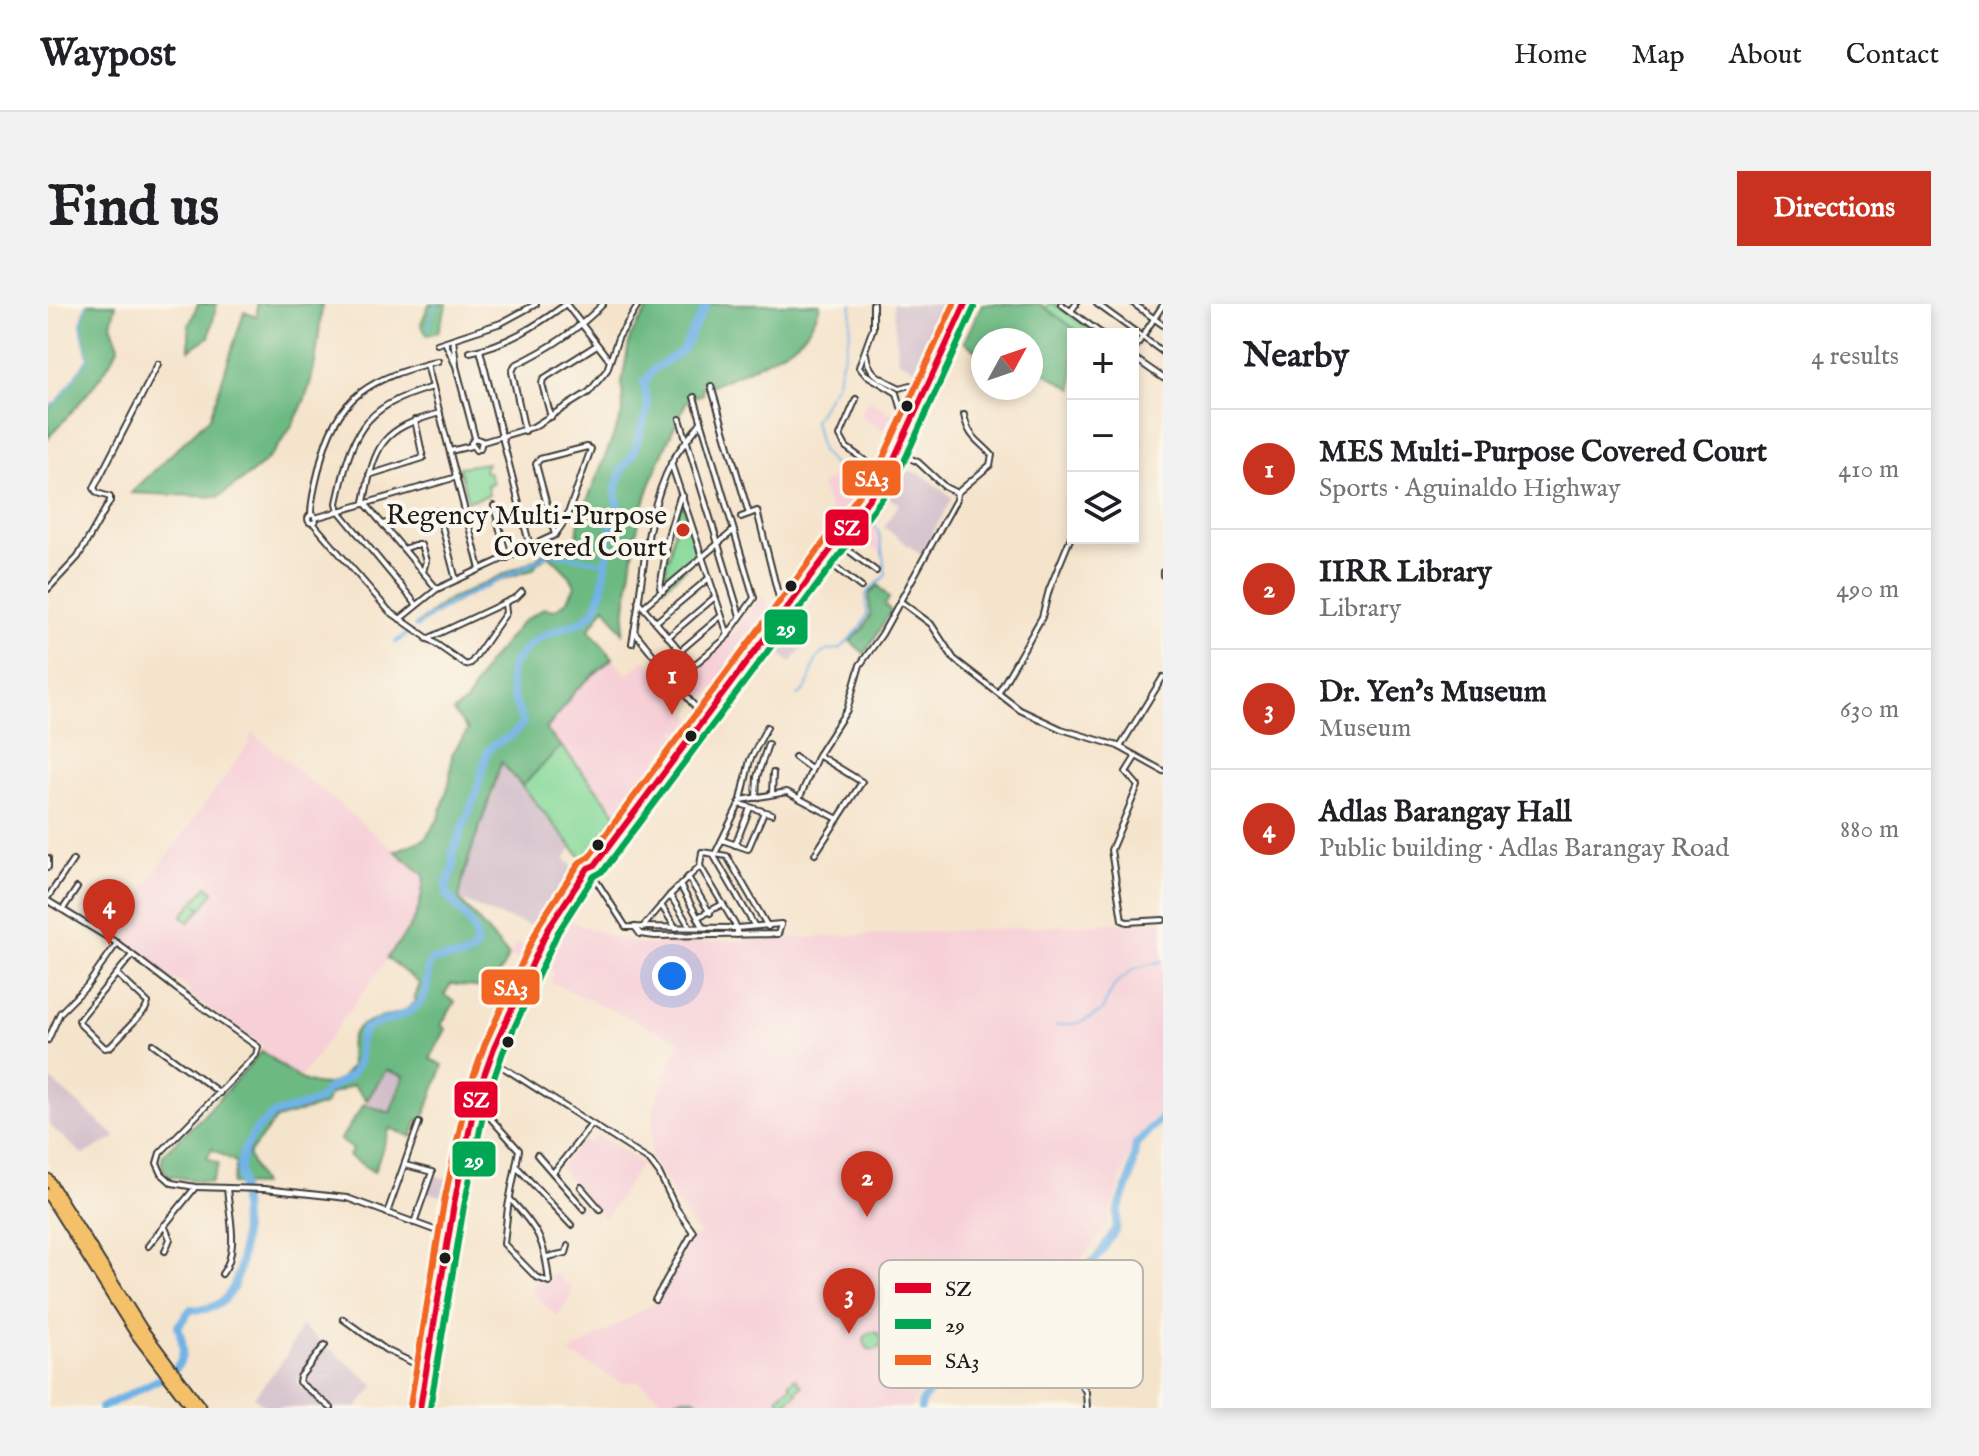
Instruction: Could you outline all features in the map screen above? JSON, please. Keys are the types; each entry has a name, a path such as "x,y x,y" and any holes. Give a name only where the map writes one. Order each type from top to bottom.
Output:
{"highway":[{"path":"48,1179 162,1364"},
{"path":"48,1194 162,1364 201,1408"},
{"path":"176,1381 190,1408"}],"main road":[{"path":"821,556 837,542 896,452 962,304"},
{"path":"420,1408 473,1109 490,1059 549,927 571,891 588,868 595,865 883,474"}],"street":[{"path":"437,344 501,323 536,304"},
{"path":"470,352 507,341 539,325 566,304 610,361"},
{"path":"525,431 512,369 582,325 603,304"},
{"path":"475,438 483,442 525,431 596,386 618,338 639,304"},
{"path":"873,304 873,328 865,354 868,368 891,386 900,399 901,407 912,415"},
{"path":"1061,304 1094,328"},
{"path":"1071,311 1076,304"},
{"path":"1097,304 1163,352"},
{"path":"1134,304 1163,325"},
{"path":"1139,343 1163,305"},
{"path":"453,339 457,352 456,366"},
{"path":"445,342 456,366 475,438 471,445 450,451"},
{"path":"551,417 543,379 597,345"},
{"path":"480,350 530,547"},
{"path":"1139,359 1163,378"},
{"path":"438,361 379,379 344,410 323,450 311,504 313,519 381,603 427,639 468,665 506,613 505,603"},
{"path":"48,589 78,557 110,501 110,497 97,493 94,488 158,364"},
{"path":"427,364 480,569"},
{"path":"711,386 749,514"},
{"path":"891,386 925,388"},
{"path":"416,604 339,511 337,503 347,461 360,431 387,404 433,387"},
{"path":"900,399 906,394 906,388"},
{"path":"676,680 728,635 754,598 694,397"},
{"path":"856,399 840,436 846,447 883,474"},
{"path":"364,502 374,458 388,437 415,420 440,413"},
{"path":"800,797 818,755 843,719 860,665 882,634 956,500 957,493 990,465 992,455 974,441 964,415"},
{"path":"680,419 741,617"},
{"path":"369,475 423,458 415,420"},
{"path":"632,643 651,526 671,463 701,422"},
{"path":"471,445 478,450 483,442"},
{"path":"400,619 437,589 555,535 566,519 591,449 587,447 540,459 536,464 555,535"},
{"path":"896,452 918,462 945,487 957,493"},
{"path":"671,463 728,635"},
{"path":"313,519 457,477"},
{"path":"663,591 660,588 669,533 680,497 683,496"},
{"path":"364,502 437,589"},
{"path":"494,506 507,558"},
{"path":"383,524 438,511 456,580"},
{"path":"741,517 757,511 780,602 785,606"},
{"path":"643,607 734,530"},
{"path":"837,542 876,571"},
{"path":"999,692 1042,617 1049,590 1068,544"},
{"path":"404,549 421,545 426,561 423,572"},
{"path":"821,556 861,587"},
{"path":"656,622 709,578"},
{"path":"427,639 522,592"},
{"path":"668,637 715,597"},
{"path":"638,601 693,666"},
{"path":"900,601 931,624 954,659 1036,720 1120,747 1163,771"},
{"path":"680,651 721,616"},
{"path":"634,631 704,713"},
{"path":"1120,747 1163,677"},
{"path":"714,854 740,802 750,760 767,727"},
{"path":"756,798 757,777 768,744"},
{"path":"815,854 862,782 818,755"},
{"path":"1136,756 1126,772 1138,786 1111,850 1122,920 1163,920"},
{"path":"795,757 811,769"},
{"path":"772,793 773,773"},
{"path":"740,802 787,792 838,819"},
{"path":"740,802 772,814"},
{"path":"735,845 750,808"},
{"path":"722,840 748,849 764,812"},
{"path":"737,935 737,928 700,866 702,852 730,859 768,927"},
{"path":"714,854 755,927"},
{"path":"48,859 48,867"},
{"path":"73,860 48,899 117,943 178,990 256,1043 256,1055 158,1158 159,1168 166,1179 195,1187 246,1188 347,1198 449,1236"},
{"path":"638,928 700,866"},
{"path":"588,868 626,927 737,928 781,924 778,934 655,936 640,934 638,928"},
{"path":"688,877 710,913"},
{"path":"680,885 703,927"},
{"path":"63,909 77,888"},
{"path":"670,895 690,927"},
{"path":"698,917 723,904"},
{"path":"661,905 676,928"},
{"path":"653,916 662,928"},
{"path":"48,1040 60,1013 87,986 117,943"},
{"path":"117,974 148,1003 110,1047 105,1048 79,1022 132,955"},
{"path":"153,1044 220,1093"},
{"path":"490,1059 650,1161 693,1232 655,1300"},
{"path":"473,1109 485,1112 519,1150 517,1167 510,1199 504,1233 506,1248 536,1277 549,1282 547,1257 539,1233 510,1199"},
{"path":"387,1213 419,1123"},
{"path":"553,1173 591,1124"},
{"path":"537,1155 584,1209"},
{"path":"405,1165 432,1172 414,1223"},
{"path":"517,1167 571,1225"},
{"path":"148,1246 195,1187"},
{"path":"581,1187 600,1209"},
{"path":"222,1274 230,1263 232,1249 230,1188"},
{"path":"164,1225 170,1239 165,1251"},
{"path":"547,1257 566,1253 568,1246"},
{"path":"343,1319 386,1350 427,1369"},
{"path":"325,1345 299,1382 331,1408"},
{"path":"1084,1388 1087,1408"}],"shaded area":[{"path":"893,304 955,304 924,373 898,360"},
{"path":"868,399 901,419 892,435 860,416"},
{"path":"898,465 907,471 922,474 952,498 921,555 884,527 899,504 881,492"},
{"path":"840,475 851,486 852,503 835,524 821,485"},
{"path":"863,517 878,533 881,553 852,532"},
{"path":"764,593 770,611 703,703 682,680 726,642"},
{"path":"779,628 803,647 791,663 767,643"},
{"path":"613,658 627,675 645,659 693,718 681,732 678,729 675,731 678,736 617,814 546,730 576,689"},
{"path":"253,733 424,875 422,904 412,926 299,1079 262,1051 264,1047 190,996 189,990 176,979 172,983 111,933 250,742"},
{"path":"501,761 572,848 565,859 577,871 541,929 493,914 459,899 476,834 492,797"},
{"path":"567,920 617,939 645,945 1163,921 1163,1107 1133,1142 1107,1223 1088,1252 1079,1260 879,1260 879,1388 921,1388 911,1408 655,1408 662,1400 638,1381 622,1383 569,1353 656,1302 691,1238 699,1235 699,1230 678,1206 651,1159 653,1114 664,1076 680,1041 550,982 554,972 544,967"},
{"path":"516,942 532,950 526,964 509,956"},
{"path":"385,1070 404,1076 390,1113 364,1104"},
{"path":"48,1077 116,1137 83,1155 48,1124"},
{"path":"598,1134 642,1163 605,1219 560,1168 583,1139 589,1144"},
{"path":"433,1175 454,1180 449,1198 427,1192"},
{"path":"550,1275 560,1275 563,1282 572,1284 569,1301 557,1316 530,1291 539,1281 549,1283"},
{"path":"301,1326 324,1344 297,1381 328,1408 267,1408 254,1397 285,1358"},
{"path":"326,1346 375,1385 357,1408 335,1408 301,1382"}],"green space":[{"path":"87,304 116,304 111,324 119,346 96,383 48,438 48,407 58,401 88,358 81,324"},
{"path":"198,304 217,304 209,337 189,350 189,326"},
{"path":"257,304 322,304 310,384 286,436 261,466 219,497 131,493 210,417 244,312 257,317"},
{"path":"429,304 447,304 438,332 427,335 421,324"},
{"path":"651,304 820,304 808,329 790,347 736,375 701,388 703,394 688,399 660,458 639,521 623,633 605,606 589,630 613,658 576,690 546,730 561,746 522,786 501,762 467,864 459,899 509,956 491,989 451,984 444,995 455,1002 441,1025 446,1029 430,1059 443,1065 423,1121 418,1119 412,1137 390,1128 374,1172 349,1156 353,1149 340,1140 364,1104 390,1113 404,1076 386,1070 367,1100 353,1085 329,1095 325,1105 276,1119 248,1155 262,1185 232,1184 237,1163 212,1149 207,1158 219,1164 211,1183 170,1176 162,1166 164,1153 205,1114 262,1051 297,1077 307,1082 327,1084 339,1080 351,1067 351,1040 359,1027 407,1009 417,1001 414,998 420,984 387,958 414,920 424,875 395,851 425,839 439,818 450,780 452,754 468,730 453,712 467,701 487,664 521,623 544,608 555,610 568,600 575,586 570,576 549,555 533,570 472,593 415,626 444,602 534,560 548,549 575,552 579,521 623,412 622,382 630,337"},
{"path":"982,304 1040,304 1074,328 1067,328 1067,386 1043,372 1043,328 971,328 971,347 964,342"},
{"path":"1048,304 1055,304 1088,328 1073,328 1045,308"},
{"path":"487,463 484,469 489,472 493,483 487,485 489,495 468,501 459,467"},
{"path":"682,503 697,555 664,587 673,525"},
{"path":"878,585 889,598 885,605 891,611 865,654 850,641 864,628 870,615 869,594"},
{"path":"561,746 617,814 584,861 522,786"},
{"path":"207,886 214,892 202,908 196,904 201,909 189,922 182,916"},
{"path":"869,1332 877,1332 879,1349 869,1350 864,1345 864,1337"},
{"path":"795,1378 802,1386 783,1405 777,1397 791,1386 789,1383"},
{"path":"693,1398 707,1408 665,1408 678,1399"}],"waterway":[{"path":"48,407 58,401 88,358 81,324 87,304"},
{"path":"428,329 436,304"},
{"path":"101,1408 172,1373 183,1351 178,1326 191,1309 213,1307 227,1296 237,1278 241,1256 240,1165 244,1150 256,1130 272,1115 317,1101 327,1090 350,1076 359,1062 360,1039 364,1029 401,1016 417,1006 426,991 431,960 463,957 472,952 477,944 475,932 448,896 446,885 454,866 452,855 476,794 487,753 523,723 512,694 510,676 513,664 528,646 544,635 583,621 595,610 602,591 610,532 618,509 616,488 622,469 633,455 648,408 644,383 653,370 682,351 707,304"},
{"path":"852,304 850,332 836,384 814,420 821,451 852,485 854,501"},
{"path":"798,695 804,691 821,655 840,649 862,626 867,614 866,594 886,575 879,533 865,512"},
{"path":"416,627 464,596 549,553 607,563"},
{"path":"396,642 410,632"},
{"path":"1056,1026 1079,1023 1101,1012 1115,984 1135,968 1163,961"},
{"path":"1095,1260 1116,1229 1118,1211 1130,1180 1136,1144 1163,1116"},
{"path":"921,1408 922,1401 932,1388"}],"transit line":[{"name":"SA3","path":"410,1406 444,1202 467,1095 485,1044 540,923 580,862 589,857 877,471 954,304"},
{"name":"SZ","path":"420,1408 454,1204 476,1098 494,1048 549,927 588,868 595,865 886,476 965,304"},
{"name":"29","path":"430,1408 464,1206 486,1101 503,1052 558,932 594,876 603,871 895,481 974,308"}],"place":[{"name":"Regency Multi-Purpose Covered Court","path":"683,530"},
{"name":"MES Multi-Purpose Covered Court","path":"672,715"},
{"name":"Adlas Barangay Hall","path":"109,945"},
{"name":"IIRR Library","path":"867,1217"},
{"name":"Dr. Yen's Museum","path":"849,1334"}]}
